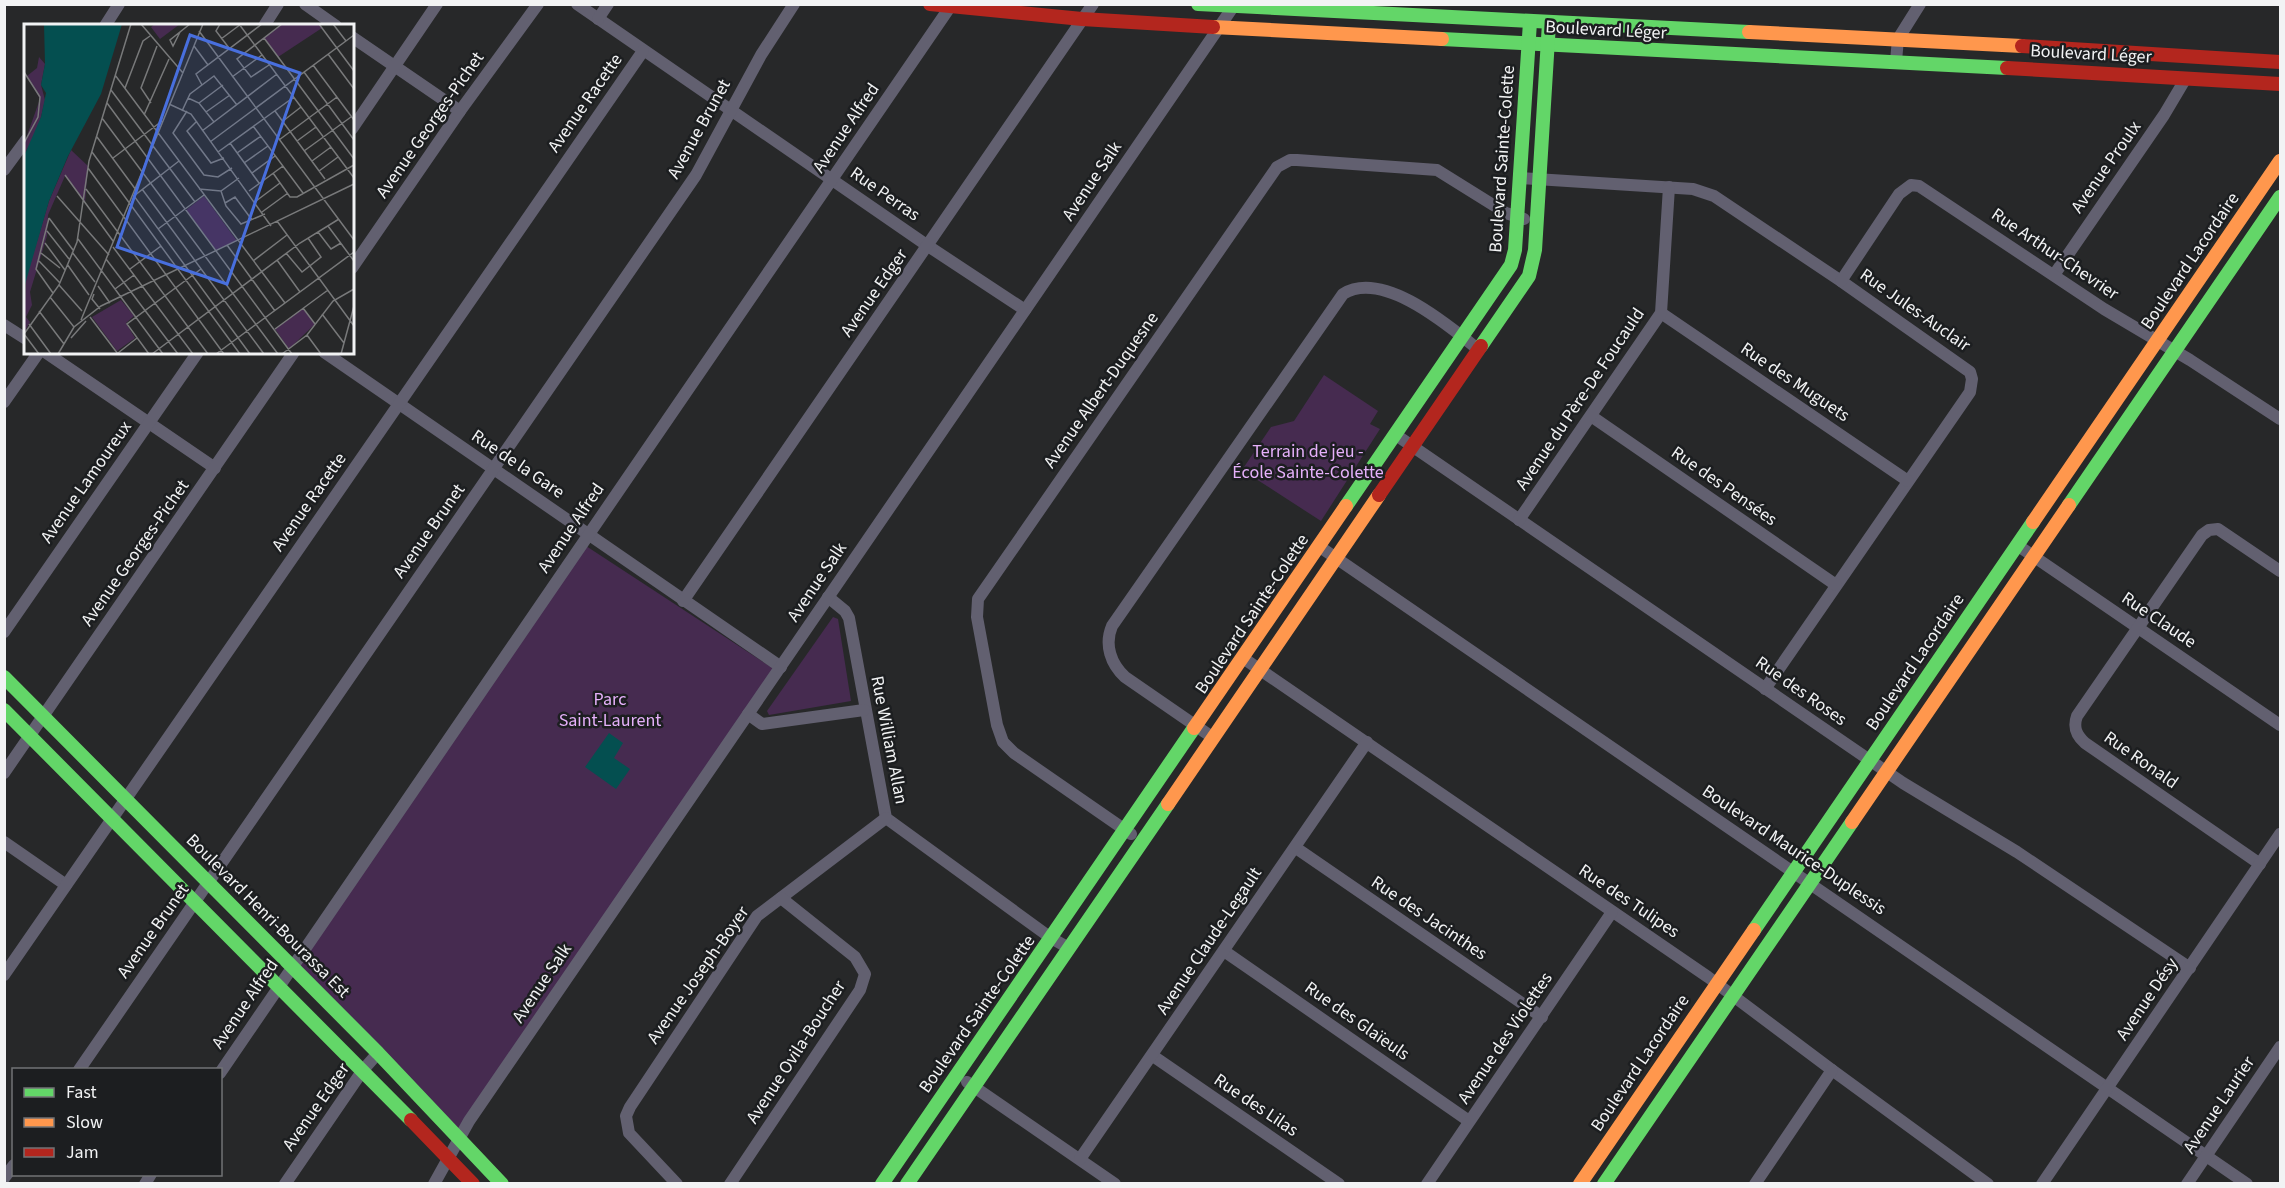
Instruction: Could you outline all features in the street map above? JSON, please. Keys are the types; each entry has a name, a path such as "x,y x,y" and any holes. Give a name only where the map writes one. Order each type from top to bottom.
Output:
{"main road":[{"name":"Boulevard Léger","path":"930,4 1082,19 1528,44 1896,61 2280,84"},
{"name":"Boulevard Léger","path":"1198,4 1898,39 2280,62"},
{"name":"Boulevard Sainte-Colette","path":"886,1182 1511,265 1518,219 1530,22"},
{"name":"Boulevard Sainte-Colette","path":"907,1184 1528,276 1534,259 1549,23"},
{"name":"Boulevard Lacordaire","path":"1580,1184 2280,161"},
{"path":"1604,1184 2280,197"},
{"name":"Boulevard Henri-Bourassa Est","path":"4,677 378,1053 502,1184"},
{"path":"4,710 363,1070 473,1184"}],"street":[{"path":"106,24 119,4"},
{"path":"265,24 278,4"},
{"path":"305,4 333,24"},
{"path":"354,126 437,4"},
{"name":"Avenue Georges-Pichet","path":"354,265 537,4"},
{"name":"Rue Perras","path":"577,4 928,246 1025,310"},
{"path":"598,19 608,4"},
{"name":"Avenue Brunet","path":"81,1068 696,175 760,56 794,4"},
{"name":"Avenue Edger","path":"683,601 1094,4"},
{"path":"1342,4 1354,13"},
{"path":"1896,61 1898,39 1920,4"},
{"name":"Avenue Alfred","path":"222,1070 951,5"},
{"name":"Avenue Salk","path":"434,1184 473,1115 1234,6"},
{"path":"354,38 460,111"},
{"name":"Avenue Racette","path":"4,975 643,51"},
{"name":"Avenue Proulx","path":"2054,275 2164,115 2186,78"},
{"path":"4,170 24,143"},
{"name":"Avenue Albert-Duquesne","path":"1142,842 1014,753 1003,742 997,725 977,617 978,599 1277,166 1290,160 1297,160 1437,170 1518,219 1537,221"},
{"name":"Rue Jules-Auclair","path":"1520,178 1693,189 1714,196 1965,367 1972,379 1970,392 1766,689"},
{"name":"Rue Arthur-Chevrier","path":"1840,281 1899,194 1911,185 1927,189 2054,275 2280,418"},
{"name":"Avenue du Père-De Foucauld","path":"1519,520 1661,313 1669,187"},
{"path":"1212,737 1125,677 1116,668 1109,644 1112,626 1343,294 1365,288 1394,293 1410,301 1479,350"},
{"name":"Rue des Muguets","path":"1661,313 1908,481"},
{"path":"4,325 24,338"},
{"path":"4,402 38,354"},
{"path":"48,354 215,468"},
{"name":"Avenue Lamoureux","path":"4,632 197,354"},
{"name":"Avenue Georges-Pichet","path":"4,773 293,354"},
{"name":"Rue de la Gare","path":"327,354 781,667"},
{"name":"Rue des Pensées","path":"1591,416 1836,585"},
{"name":"Rue des Roses","path":"1396,435 1887,772 1963,821 2017,852 2190,968"},
{"name":"Rue Ronald","path":"2260,864 2085,743 2075,730 2077,716 2202,535 2209,530 2218,529 2280,571"},
{"name":"Rue Claude","path":"2017,544 2280,725"},
{"name":"Boulevard Maurice-Duplessis","path":"1320,547 2247,1184"},
{"name":"Rue William Allan","path":"828,597 845,611 849,618 864,710 886,818 1051,938 1069,948"},
{"name":"Rue des Tulipes","path":"1243,658 1734,995 1988,1184"},
{"path":"748,714 762,724 864,710"},
{"name":"Avenue Claude-Legault","path":"1080,1159 1367,742"},
{"name":"Avenue Joseph-Boyer","path":"677,1184 629,1133 626,1116 630,1107 757,916 886,818"},
{"name":"Avenue Désy","path":"2043,1184 2280,834"},
{"path":"4,842 66,885"},
{"name":"Rue des Jacinthes","path":"1296,848 1542,1017"},
{"name":"Avenue Ovila-Boucher","path":"730,1184 860,990 865,974 855,957 781,898"},
{"name":"Avenue des Violettes","path":"1427,1184 1612,912"},
{"name":"Rue des Glaïeuls","path":"1224,951 1469,1121"},
{"name":"Avenue Laurier","path":"2187,1184 2280,1047"},
{"name":"Avenue Edger","path":"285,1184 363,1070 378,1053"},
{"name":"Rue des Lilas","path":"1153,1056 1339,1184"},
{"path":"1760,1182 1832,1070"},
{"path":"957,1075 1115,1184"}],"green space":[{"name":"Terrain de jeu - École Sainte-Colette","path":"1324,375 1378,411 1370,424 1380,429 1321,521 1242,470 1271,427 1294,421"},
{"name":"Parc Saint-Laurent","path":"583,544 777,671 455,1135 293,970"},
{"path":"833,617 838,619 851,701 769,715 767,711"}],"water":[{"path":"609,733 623,743 614,758 630,769 616,789 585,767"}],"traffic: fast":[{"path":"1198,4 1749,32"},
{"path":"1346,506 1511,265 1515,250 1530,22"},
{"path":"1481,346 1529,276 1535,250 1549,23"},
{"path":"1442,39 2007,68"},
{"path":"2069,505 2280,197"},
{"path":"1754,930 2033,522"},
{"path":"4,677 378,1053 502,1184"},
{"path":"4,710 411,1120"},
{"path":"882,1184 1194,728"},
{"path":"907,1184 1168,804"},
{"path":"1604,1184 1852,822"}],"traffic: slow":[{"path":"1213,27 1442,39"},
{"path":"1749,32 2022,46"},
{"path":"2033,522 2280,161"},
{"path":"1168,804 1379,495"},
{"path":"1852,822 2069,505"},
{"path":"1194,728 1346,506"},
{"path":"1580,1184 1754,930"}],"traffic: jam":[{"path":"930,4 1082,19 1213,27"},
{"path":"2022,46 2280,62"},
{"path":"2007,68 2280,84"},
{"path":"1379,495 1481,346"},
{"path":"411,1120 473,1184"}]}
